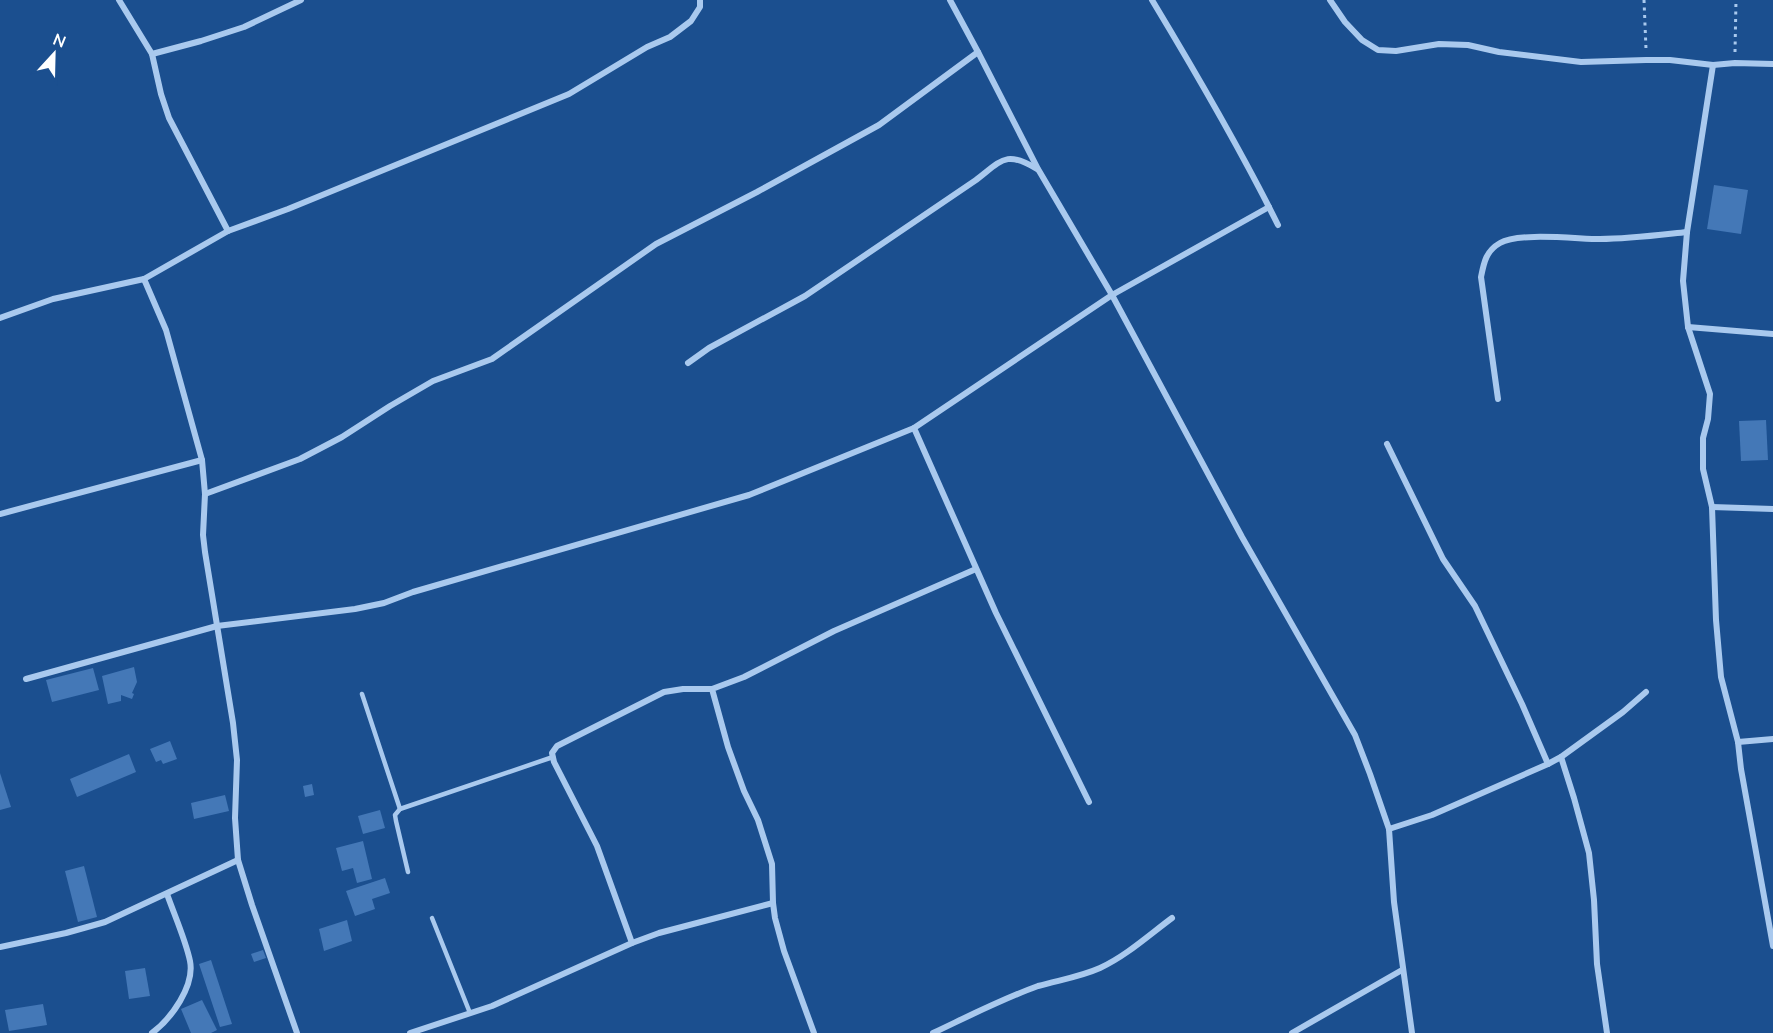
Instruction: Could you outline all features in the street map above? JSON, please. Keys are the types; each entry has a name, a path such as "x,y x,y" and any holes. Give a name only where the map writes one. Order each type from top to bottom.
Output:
{"street":[{"path":"119,0 152,54 169,118 228,231"},
{"path":"152,54 244,27 301,0"},
{"path":"0,318 52,299 144,279 228,231 298,205 569,93 647,47 670,37 691,21 700,7 700,0"},
{"path":"950,0 1038,169 1112,295 1242,537 1355,735 1389,829 1394,902 1412,1033"},
{"path":"1152,0 1205,90 1278,225"},
{"path":"1330,0 1356,34 1378,50 1396,51 1439,44 1468,45 1522,55 1581,62 1670,60 1713,65 1773,64"},
{"path":"205,494 300,459 342,437 433,381 492,359 656,244 757,192 879,124 978,52"},
{"path":"1713,65 1687,232 1683,281 1688,327 1710,394 1708,419 1703,438 1703,469 1712,507 1716,620 1721,676 1738,742 1773,946"},
{"path":"688,363 709,348 805,296 1001,161 1011,158 1023,160 1038,169"},
{"path":"26,679 218,626 355,609 384,603 413,592 749,495 914,428 1112,295 1269,207"},
{"path":"1498,399 1481,277 1485,258 1491,250 1502,241 1517,238 1602,239 1687,232"},
{"path":"144,279 166,330 202,460 205,494 203,535 237,760 235,818 238,860 297,1033"},
{"path":"1688,327 1773,334"},
{"path":"914,428 976,569 1089,802"},
{"path":"1387,444 1443,559 1475,606 1548,764"},
{"path":"0,514 202,460"},
{"path":"1712,507 1773,509"},
{"path":"632,943 600,854 553,757 552,753 557,746 664,692 683,689 712,689 744,677 834,631 976,569"},
{"path":"712,689 728,747 744,791 758,820 772,864 775,918 784,951 814,1033"},
{"path":"1389,829 1432,815 1548,764 1623,712 1646,692"},
{"path":"1738,742 1773,739"},
{"path":"1560,757 1589,853 1597,964 1607,1033"},
{"path":"0,947 66,933 105,921 238,860"},
{"path":"152,1033 175,1008 189,982 190,962 167,894"},
{"path":"410,1033 492,1005 659,933 773,903"},
{"path":"933,1033 1038,986 1079,976 1102,967 1172,918"},
{"path":"1292,1033 1402,970"}],"lane":[{"path":"362,694 400,809"},
{"path":"408,872 395,815 400,809 553,757"},
{"path":"432,918 470,1013"}],"path":[{"path":"1644,0 1646,60"},
{"path":"1735,63 1736,0"}],"building":[{"path":"1714,185 1748,190 1741,234 1707,229"},
{"path":"1766,420 1768,460 1741,461 1739,421"},
{"path":"134,667 137,682 132,699 121,695 121,701 108,704 102,676"},
{"path":"93,668 99,690 52,702 46,680"},
{"path":"170,741 177,759 163,764 161,760 156,762 150,749"},
{"path":"129,754 136,772 77,797 70,779"},
{"path":"0,773 11,807 0,810"},
{"path":"312,784 314,795 305,797 303,786"},
{"path":"225,795 229,811 194,819 191,803"},
{"path":"380,810 385,828 363,834 358,816"},
{"path":"363,841 372,879 357,883 353,868 342,871 336,848"},
{"path":"84,866 97,917 78,922 65,871"},
{"path":"385,878 390,893 372,899 375,909 355,916 346,891"},
{"path":"347,920 352,941 324,951 319,929"},
{"path":"263,950 266,958 254,962 251,954"},
{"path":"211,960 232,1024 220,1027 199,964"},
{"path":"145,968 150,996 129,999 125,971"},
{"path":"202,1000 217,1030 211,1033 191,1033 181,1009"},
{"path":"43,1004 47,1025 9,1031 5,1010"}]}
